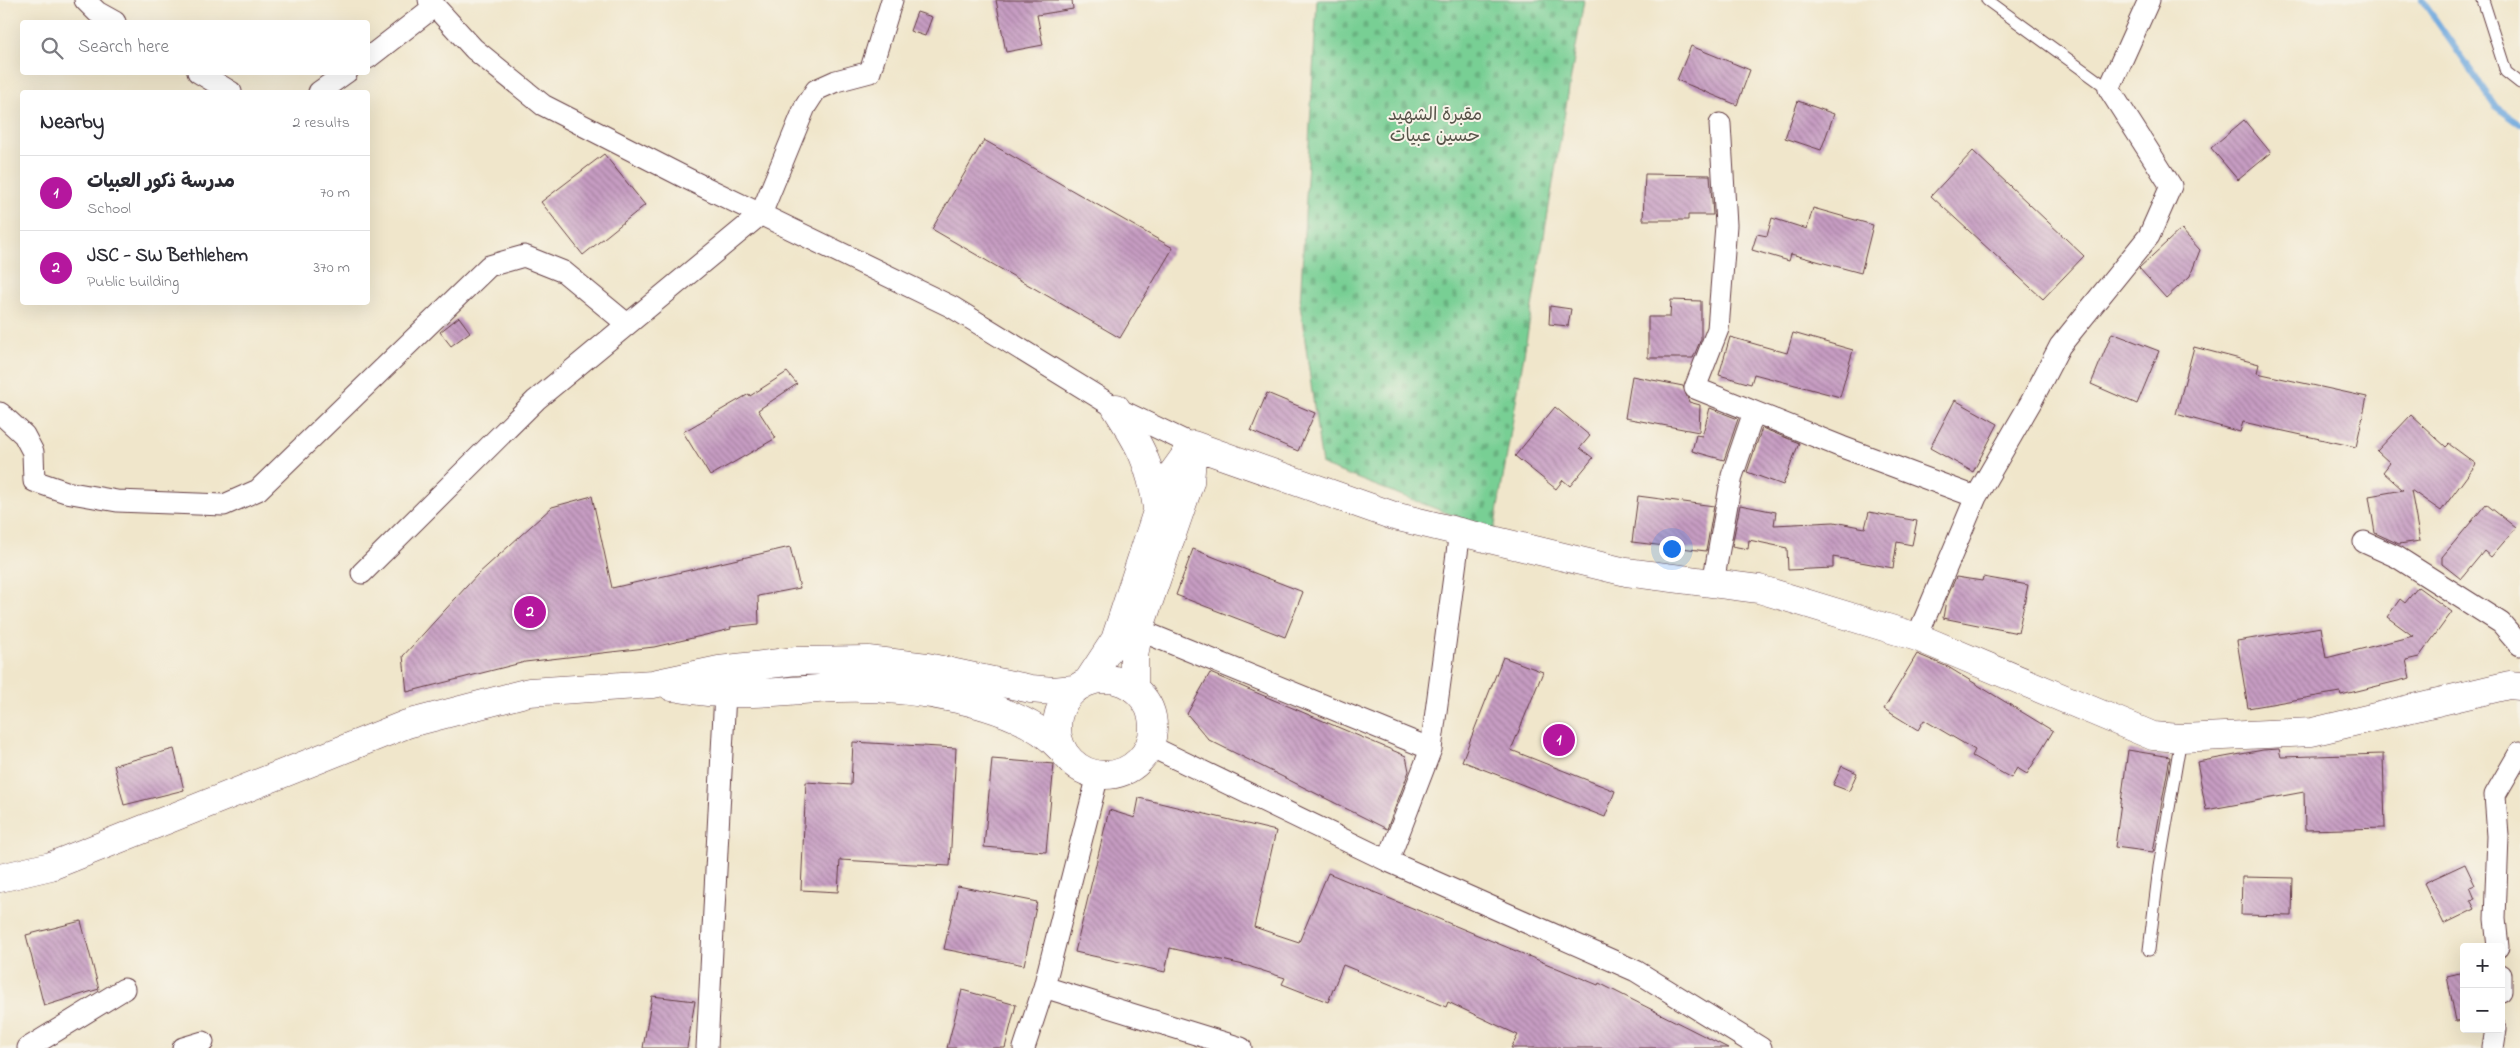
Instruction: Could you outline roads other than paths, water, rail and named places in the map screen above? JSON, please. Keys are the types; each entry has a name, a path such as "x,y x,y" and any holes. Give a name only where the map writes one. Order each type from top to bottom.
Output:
{"street":[{"path":"85,0 98,12 112,20"},
{"path":"362,573 536,400 761,214 805,107 816,90 836,81 870,72 892,0"},
{"path":"1917,636 1976,497 2031,402 2060,346 2149,236 2171,186 2109,89 2149,0"},
{"path":"370,56 432,3 474,49 543,105 952,307 1116,408 1193,445 1394,516 1626,572 1759,589 1917,636 2153,736 2181,738 2312,732 2510,685 2520,686"},
{"path":"203,75 229,90"},
{"path":"322,90 343,75"},
{"path":"1720,124 1726,225 1718,329 1695,388 1976,497"},
{"path":"0,413 24,435 33,452 34,481 66,492 117,501 224,505 258,490 490,266 524,256 564,272 627,324"},
{"path":"1116,408 1139,443 1152,475 1158,507"},
{"path":"1713,583 1732,476 1754,412"},
{"path":"1060,748 1056,732 1057,716 1064,701 1100,665 1115,640 1167,481 1193,445"},
{"path":"1134,688 1134,655 1139,630 1190,482 1193,445"},
{"path":"1388,861 1431,749 1460,531"},
{"path":"2364,542 2397,557 2501,623 2520,645"},
{"path":"1139,630 1431,749"},
{"path":"0,878 60,863 407,724 529,692 653,684 729,668 796,661 868,660 927,666 1032,689 1053,691 1104,678 1120,681 1134,688 1145,700 1152,714 1154,730 1150,746 1142,759 1129,769 1114,775 1098,775 1082,771 1038,727 1008,714 965,700 910,691 841,688 725,694 653,684"},
{"path":"707,1048 725,694"},
{"path":"1150,746 1388,861 1636,971 1761,1048"},
{"path":"2498,943 2495,920 2498,836 2495,795 2520,752"},
{"path":"1024,1048 1044,987 1098,775"},
{"path":"1044,987 1241,1048"},
{"path":"28,1048 124,989"},
{"path":"2493,1048 2495,1033"}],"lane":[{"path":"1987,0 2109,89"},
{"path":"2483,0 2506,72 2520,83"},
{"path":"2149,950 2159,867 2181,738"}],"waterway":[{"path":"2422,0 2496,107 2520,124"}],"place":[{"name":"JSC - SW Bethlehem","path":"530,612"},
{"name":"مدرسة ذكور العبيات","path":"1559,740"}],"park label":[{"name":"مقبرة الشهيد حسين عبيات","path":"1435,126"}]}
